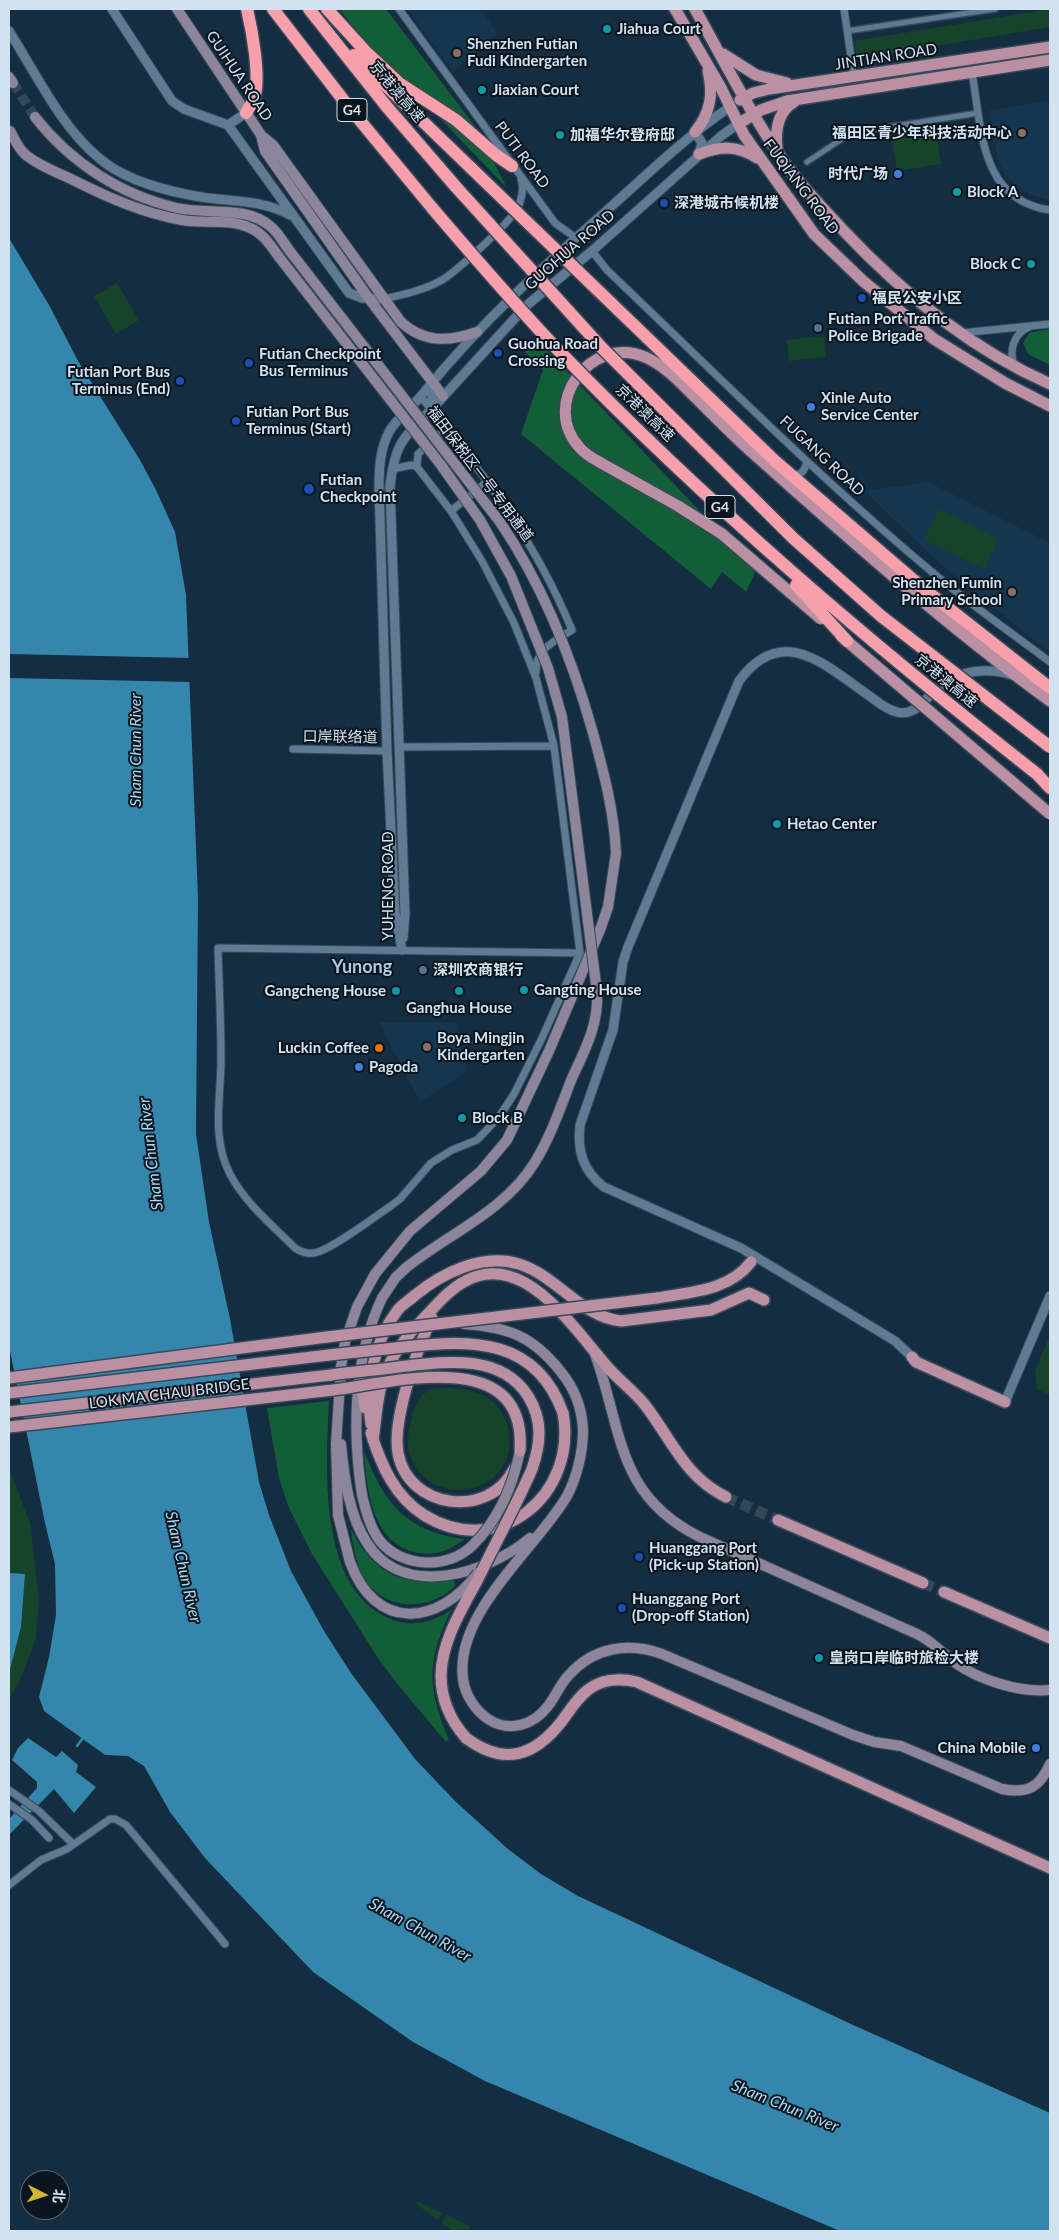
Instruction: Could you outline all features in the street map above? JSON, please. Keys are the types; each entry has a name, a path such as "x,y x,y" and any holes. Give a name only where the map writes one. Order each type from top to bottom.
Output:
{"highway":[{"path":"246,113 254,100 256,84 253,43 247,9"},
{"name":"京港澳高速","path":"274,9 348,106 432,209 560,352 746,532 854,627 1050,784"},
{"name":"京港澳高速","path":"309,9 456,187 602,349 793,538 881,616 1050,747"},
{"path":"327,9 352,37 393,77 456,120 515,169"},
{"path":"319,22 720,410 924,589 1050,688"},
{"path":"746,532 847,641"},
{"path":"1037,774 1050,788"}],"main road":[{"name":"GUIHUA ROAD","path":"177,9 261,135"},
{"name":"FUQIANG ROAD","path":"675,9 706,62 738,124 760,160 814,234 887,301 959,356 1005,383 1050,406"},
{"name":"FUQIANG ROAD","path":"695,9 754,114 777,151 808,194 864,253 922,306 959,333 1014,367 1050,384"},
{"name":"JINTIAN ROAD","path":"730,107 745,97 761,91 1050,47"},
{"path":"717,49 756,75 782,83 801,85"},
{"name":"JINTIAN ROAD","path":"738,124 771,106 803,99 1050,60"},
{"path":"695,132 702,123 711,102 706,62"},
{"path":"777,151 776,133 780,116 789,105 803,99"},
{"name":"福田保税区一号专用通道","path":"35,117 60,144 110,183 140,196 179,208 251,216 270,226 488,506 528,565 546,601 565,647 585,705 612,804 616,853 608,906 600,930 517,1122 507,1140 492,1160 410,1231 391,1253 364,1291 345,1342 338,1402 336,1492 338,1515 350,1562 358,1580 372,1598 392,1610 413,1614 435,1610 452,1600 472,1581 487,1560"},
{"name":"福田保税区一号专用通道","path":"10,131 26,155 50,169 131,207 166,217 249,227 266,240 441,465 480,520 511,576 548,668 562,716 570,764 597,992 597,1013 590,1036 541,1152 532,1167 502,1200 407,1267 396,1277 382,1298 372,1323 360,1370 356,1404 355,1438 362,1495 374,1531 388,1550 409,1560 421,1562 442,1561 460,1555 481,1537 514,1478 520,1451"},
{"path":"261,135 273,145 401,322 421,336 436,340 477,332"},
{"path":"261,135 265,151 370,300 443,396"},
{"path":"699,154 723,147 733,147 760,160"},
{"path":"1050,701 887,571 755,455 675,379 646,358 621,353 596,359 577,375 570,387 565,413 570,433 581,449 601,463 678,506 722,534 1050,814"},
{"path":"374,1440 370,1418 371,1380 379,1345 387,1327 397,1310 418,1292 448,1273 465,1266 492,1261 510,1262 525,1266 553,1283 591,1312 609,1320 621,1321 711,1310 749,1293 764,1300"},
{"path":"9,1378 327,1337 658,1298 716,1288 741,1274 751,1262"},
{"path":"374,1440 384,1374 405,1338 449,1292 464,1282 481,1275 492,1274 517,1278 549,1300 592,1346 606,1366 644,1404 694,1475 712,1490 726,1497"},
{"path":"449,1292 425,1332 401,1412 396,1440 402,1467 417,1487 441,1500 465,1502 487,1496 506,1480 518,1460 520,1451"},
{"path":"435,1324 462,1324 499,1328 528,1339 541,1349 566,1377 582,1412 583,1440 574,1479 559,1506 488,1599 468,1638 463,1668 465,1688 474,1706 488,1719 510,1727 532,1720 548,1707 568,1676 580,1664 607,1650 633,1647 662,1654 860,1738 906,1748 1002,1789 1018,1790 1034,1787 1043,1778 1050,1764"},
{"name":"LOK MA CHAU BRIDGE","path":"9,1393 449,1342 486,1345 503,1348 516,1354 538,1370 550,1384 563,1412 566,1444 562,1464 554,1482 544,1497 515,1520 496,1527 480,1529 452,1527 437,1522 410,1504 383,1467 374,1440"},
{"path":"592,1346 625,1458 632,1475 647,1496 671,1520 700,1537 933,1642 951,1660 967,1670 1020,1689 1050,1690"},
{"path":"912,1357 916,1362 1005,1402"},
{"name":"LOK MA CHAU BRIDGE","path":"9,1412 431,1363 466,1362 479,1364 500,1372 518,1384 533,1404 538,1422 539,1442 537,1455 527,1481 454,1625 443,1660 442,1675 446,1705 454,1723 466,1738 476,1746 502,1755 525,1752 545,1741 574,1703 590,1688 611,1679 622,1678 637,1682 1050,1868"},
{"path":"360,1370 364,1404 374,1440"},
{"name":"LOK MA CHAU BRIDGE","path":"9,1427 437,1377 478,1381 501,1394 512,1408 520,1426 520,1451"},
{"path":"338,1402 346,1479 355,1520 367,1545 374,1553 384,1562 404,1572 425,1577 441,1577 474,1568 510,1552 524,1543 547,1521 574,1479"},
{"path":"778,1520 923,1583"},
{"path":"944,1592 1050,1638"}],"street":[{"path":"112,9 172,101 184,109 228,125 292,216 349,292 370,300 383,298 434,284 456,270 505,223 517,208 523,188 515,169"},
{"name":"PUTI ROAD","path":"399,9 555,223 576,238"},
{"path":"844,9 854,78"},
{"path":"847,30 995,9"},
{"path":"9,31 70,128 88,148 112,167 159,188 192,196 244,200 266,204 292,216"},
{"path":"972,73 988,160 1001,184 1012,195 1026,203 1050,210"},
{"name":"GUOHUA ROAD","path":"433,383 512,295 695,132 730,107"},
{"path":"228,125 246,113"},
{"path":"807,162 852,133 978,113"},
{"name":"GUOHUA ROAD","path":"431,410 526,306 592,251 699,154 738,124"},
{"path":"695,132 702,143 699,154"},
{"name":"FUGANG ROAD","path":"592,251 608,270 807,462 940,578 1050,662"},
{"path":"959,333 1050,324"},
{"path":"1014,367 1012,346 1019,333 1031,326"},
{"path":"431,410 433,383"},
{"name":"YUHENG ROAD","path":"402,950 395,913 387,752 380,468 381,454 389,433 398,420 433,383"},
{"path":"421,397 488,482 535,552 572,630 541,652 536,662 536,678"},
{"name":"YUHENG ROAD","path":"402,950 405,914 390,505 392,469 397,449 408,432 431,410"},
{"path":"417,467 418,454 446,428"},
{"path":"793,475 800,475 807,462"},
{"path":"392,469 412,465 417,467 451,511 500,594 536,678 554,746 580,953 542,1038 518,1086 499,1117 490,1129 477,1140 452,1150 431,1163 400,1199 392,1205 329,1246 316,1253 304,1253 295,1248 241,1193 229,1173 220,1141 217,1118 221,1061 218,948 580,953"},
{"path":"451,511 488,482"},
{"path":"912,1357 895,1341 765,1261 741,1248 604,1187 594,1180 586,1170 580,1155 578,1140 580,1125 613,1030 623,962 628,947 739,681 747,670 770,654 798,652 823,664 886,708 904,713 912,712 950,679 966,674 998,670 1018,677"},
{"path":"399,748 554,746"},
{"name":"口岸联络道","path":"293,749 387,752"},
{"path":"1005,1402 1050,1296"},
{"path":"9,1790 39,1811 73,1844"},
{"path":"9,1804 32,1820 49,1838"},
{"path":"9,1885 41,1860 73,1844 110,1819 116,1819 126,1825 225,1944"}],"shaded area":[{"name":"Shenzhen Futian Fudi Kindergarten","path":"407,9 481,9 497,34 453,71"},
{"name":"福田区青少年科技活动中心","path":"1050,100 1050,200 1024,191 1015,185 1002,169 997,156 989,111"},
{"name":"Shenzhen Fumin Primary School","path":"928,482 1050,543 1050,653 944,567 864,491"},
{"name":"Boya Mingjin Kindergarten","path":"379,1022 455,1022 467,1071 420,1102"}],"green space":[{"path":"339,9 386,9 477,129 507,188 366,42"},
{"path":"1050,9 1050,27 857,59 854,41"},
{"path":"935,127 941,164 897,171 891,134"},
{"path":"117,283 139,320 116,334 94,296"},
{"path":"1050,329 1050,365 1028,354 1023,343 1029,333"},
{"path":"824,336 826,357 789,361 787,340"},
{"path":"536,339 756,570 746,592 722,572 711,589 521,434 543,370 525,352"},
{"path":"939,509 998,539 984,569 924,540"},
{"path":"1050,1335 1050,1395 1037,1389 1035,1371"},
{"path":"433,1388 460,1389 479,1393 495,1404 502,1413 510,1435 510,1447 501,1469 483,1485 459,1490 447,1489 436,1485 417,1469 411,1458 408,1438 413,1412 421,1396"},
{"path":"329,1401 327,1458 331,1523 338,1554 350,1582 367,1604 399,1622 423,1622 445,1614 452,1609 437,1644 432,1674 433,1689 449,1740 446,1742 378,1658 312,1554 289,1508 279,1478 267,1408"},
{"path":"364,1451 380,1486 400,1512 412,1522 427,1530 465,1539 444,1551 426,1554 403,1548 391,1539 381,1527 370,1498"},
{"path":"9,1468 30,1523 39,1599 36,1638 20,1680 9,1699"},
{"path":"351,1529 360,1545 370,1557 392,1574 420,1581 454,1580 455,1586 433,1600 420,1604 395,1602 383,1597 373,1589 361,1572 355,1555"},
{"path":"418,2201 442,2213 438,2220 416,2204"},
{"path":"447,2215 471,2227 467,2231 453,2231 441,2223"}],"water":[{"name":"Sham Chun River","path":"9,238 49,305 78,361 140,460 175,532 186,595 198,898 196,1134 209,1222 230,1319 259,1482 269,1515 291,1571 324,1631 351,1673 415,1759 455,1801 508,1849 541,1874 578,1896 851,2024 1050,2113 1050,2231 840,2231 485,2081 413,2042 313,1972 205,1858 170,1812 144,1766 128,1756 105,1755 44,1711 39,1697 49,1657 56,1615 55,1564 9,1346"},
{"path":"9,1573 25,1574 21,1627 9,1673"},
{"path":"28,1738 56,1757 62,1751 78,1765 76,1772 96,1787 74,1813 54,1789 9,1835 9,1819 37,1788 37,1782 12,1760 18,1748"}],"pier":[{"path":"9,654 191,658 191,682 9,678"}],"waterway":[{"path":"77,1746 83,1738"}],"tunnel":[{"path":"13,83 35,117"},
{"path":"726,1497 778,1520"},
{"path":"923,1583 944,1592"}],"place":[{"name":"Jiahua Court","path":"607,29"},
{"name":"Shenzhen Futian Fudi Kindergarten","path":"457,53"},
{"name":"Jiaxian Court","path":"482,90"},
{"name":"福田区青少年科技活动中心","path":"1022,133"},
{"name":"加福华尔登府邸","path":"560,135"},
{"name":"时代广场","path":"898,174"},
{"name":"Block A","path":"957,192"},
{"name":"深港城市候机楼","path":"664,203"},
{"name":"Block C","path":"1031,264"},
{"name":"福民公安小区","path":"862,298"},
{"name":"Futian Port Traffic Police Brigade","path":"818,328"},
{"name":"Guohua Road Crossing","path":"498,353"},
{"name":"Futian Checkpoint Bus Terminus","path":"249,363"},
{"name":"Futian Port Bus Terminus (End)","path":"180,381"},
{"name":"Xinle Auto Service Center","path":"811,407"},
{"name":"Futian Port Bus Terminus (Start)","path":"236,421"},
{"name":"Futian Checkpoint","path":"309,489"},
{"name":"Shenzhen Fumin Primary School","path":"1012,592"},
{"name":"Hetao Center","path":"777,824"},
{"name":"深圳农商银行","path":"423,970"},
{"name":"Gangting House","path":"524,990"},
{"name":"Gangcheng House","path":"396,991"},
{"name":"Ganghua House","path":"459,991"},
{"name":"Boya Mingjin Kindergarten","path":"427,1047"},
{"name":"Luckin Coffee","path":"379,1048"},
{"name":"Pagoda","path":"359,1067"},
{"name":"Block B","path":"462,1118"},
{"name":"Huanggang Port (Pick-up Station)","path":"639,1557"},
{"name":"Huanggang Port (Drop-off Station)","path":"622,1608"},
{"name":"皇岗口岸临时旅检大楼","path":"819,1658"},
{"name":"China Mobile","path":"1036,1748"}],"district":[{"name":"Yunong","path":"362,967"}]}
